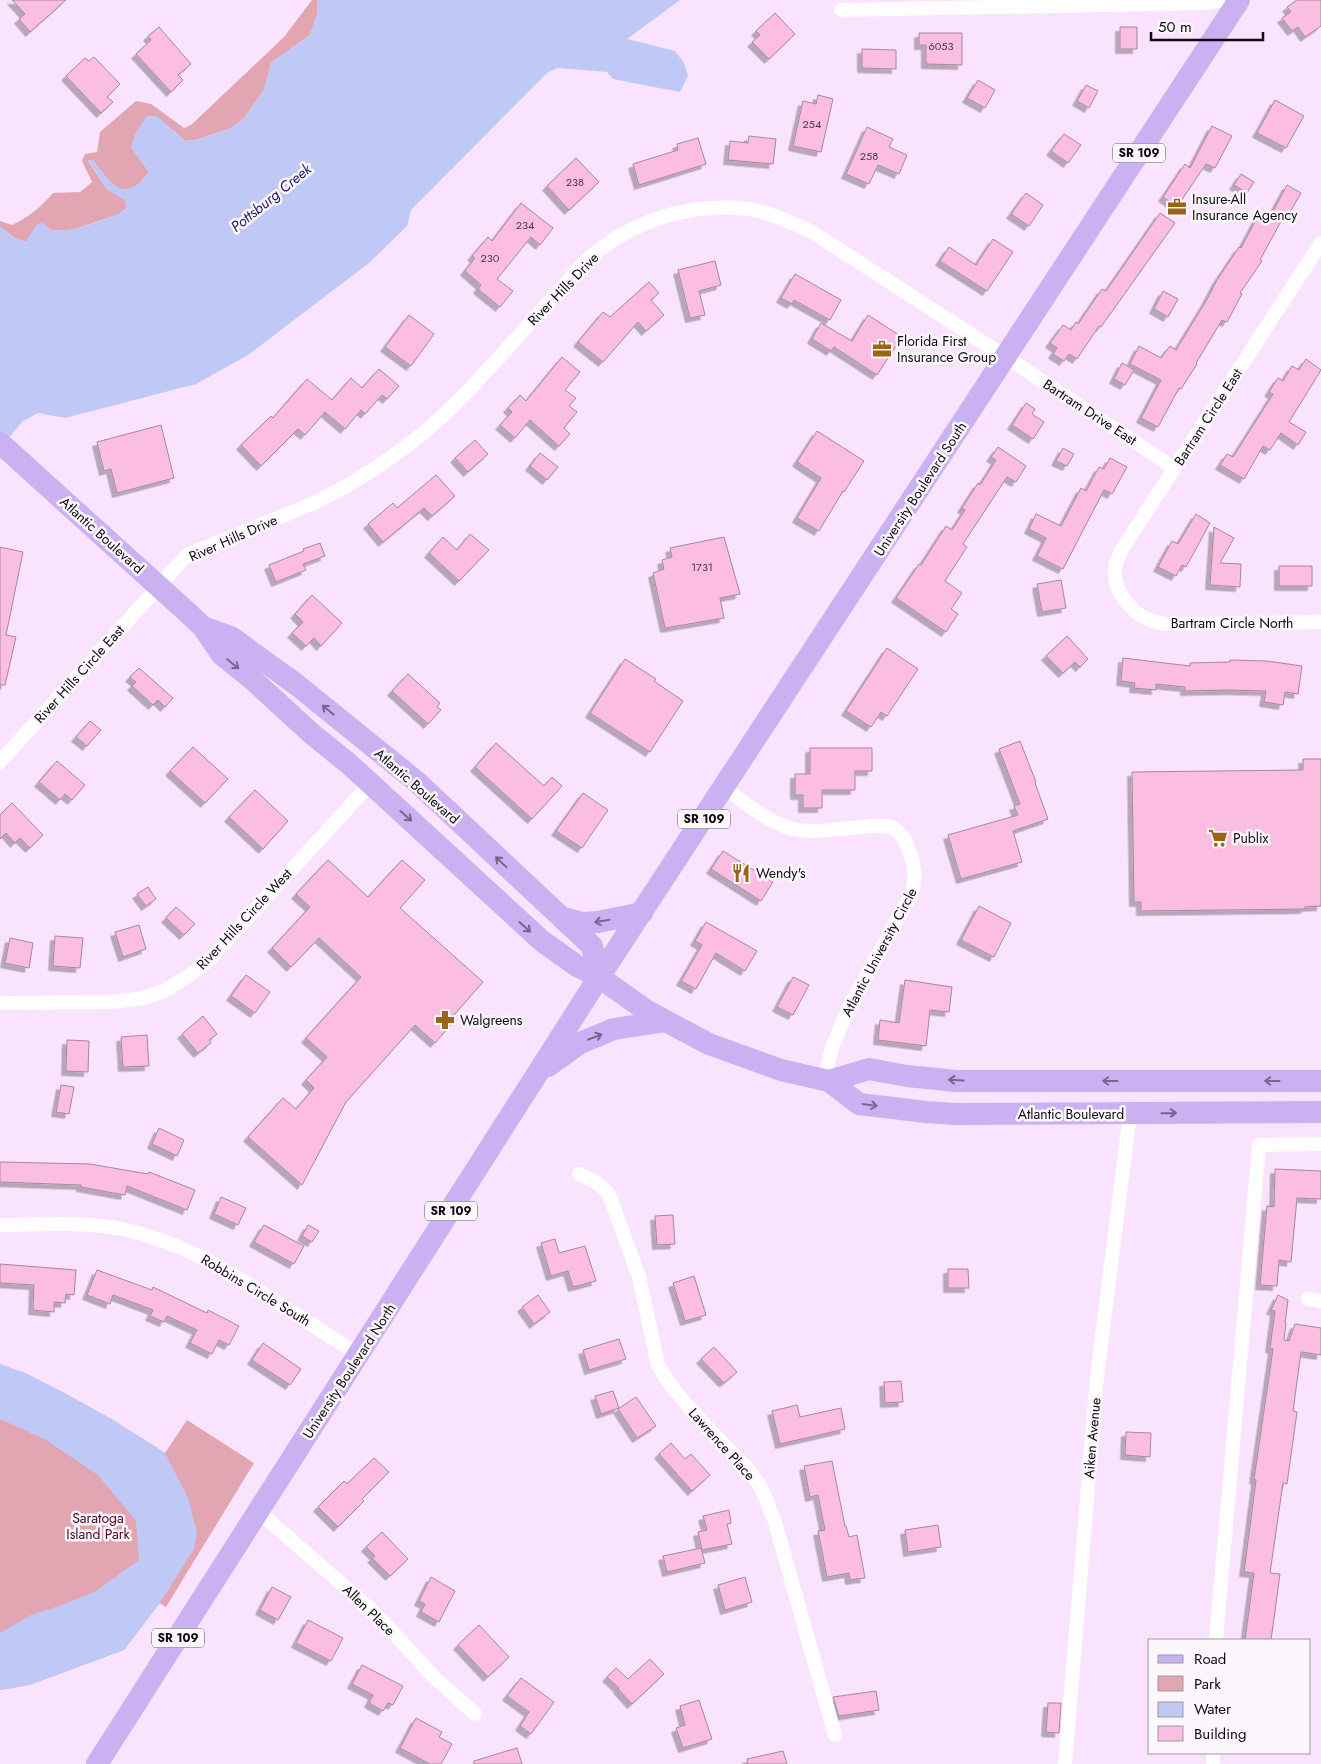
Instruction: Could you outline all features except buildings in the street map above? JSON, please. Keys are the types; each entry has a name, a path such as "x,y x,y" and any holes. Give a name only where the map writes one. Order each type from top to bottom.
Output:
{"main road":[{"name":"University Boulevard South","path":"599,977 1239,0"},
{"name":"Atlantic Boulevard","path":"6,449 202,627 222,655 348,763 542,941 577,966 599,977 648,1011 709,1044 781,1070 826,1080 859,1104 926,1112 965,1114 1321,1112"},
{"name":"Atlantic Boulevard","path":"202,627 231,637 297,685 417,782 592,946 599,977"},
{"path":"563,918 582,923 598,922 642,913"},
{"name":"University Boulevard North","path":"97,1764 599,977"},
{"path":"539,1072 580,1043 614,1029 666,1021"},
{"name":"Atlantic Boulevard","path":"826,1080 869,1069 907,1076 956,1081 1321,1081"}],"street":[{"path":"841,10 1204,3 1229,0"},
{"name":"River Hills Drive","path":"158,586 187,555 314,504 370,472 418,436 453,406 584,263 610,242 646,222 678,212 714,207 749,209 785,219 812,232 1006,356"},
{"name":"Bartram Circle East","path":"1122,596 1115,582 1115,567 1122,549 1321,243"},
{"name":"Bartram Drive East","path":"1006,356 1174,468"},
{"name":"River Hills Circle East","path":"0,762 158,586"},
{"name":"Bartram Circle North","path":"1122,596 1138,613 1150,620 1166,624 1321,622"},
{"name":"River Hills Circle West","path":"0,1003 113,1002 143,998 164,991 187,978 208,961 370,784"},
{"name":"Atlantic University Circle","path":"724,788 762,814 792,829 808,831 879,826 892,828 902,836 907,844 915,868 916,881 912,893 848,1009 832,1048 826,1080"},
{"name":"Aiken Avenue","path":"1065,1764 1097,1377 1130,1114"},
{"path":"1216,1639 1259,1145 1321,1144"},
{"name":"Lawrence Place","path":"579,1174 596,1182 609,1194 639,1277 658,1365 690,1409 747,1468 760,1487 775,1522 836,1736"},
{"name":"Robbins Circle South","path":"0,1225 81,1224 120,1229 156,1238 190,1250 224,1268 359,1354"},
{"name":"Allen Place","path":"258,1511 377,1615 432,1675 475,1714"}],"green space":[{"path":"312,0 317,0 317,15 310,35 271,63 264,90 244,118 231,128 196,140 185,141 173,130 131,147 149,172 133,188 126,190 113,184 93,160 88,161 107,189 125,200 127,208 117,215 69,231 51,230 43,224 30,235 27,242 15,238 0,227 0,221 12,225 24,219 53,193 80,192 92,182 82,161 85,154 97,152 100,132 136,101 151,104 184,128 191,125 284,37"},
{"name":"Saratoga Island Park","path":"0,1364 43,1382 84,1404 165,1453 187,1420 254,1463 166,1607 159,1603 124,1650 29,1685 0,1690"}],"water":[{"name":"Pottsburg Creek","path":"317,0 680,0 627,39 675,51 684,63 688,76 680,92 613,79 607,72 558,68 547,73 411,210 407,226 369,263 248,355 196,384 65,418 38,413 23,421 0,448 0,227 15,238 26,242 37,224 43,223 52,230 68,230 101,221 126,209 125,200 107,189 88,160 93,160 106,177 119,188 133,188 149,172 131,147 135,134 147,116 157,116 185,141 196,140 231,128 244,118 264,90 271,63 310,35 317,15"},
{"path":"0,1364 28,1374 112,1419 165,1453 188,1498 197,1532 194,1549 160,1603 124,1650 29,1685 0,1690 0,1633 31,1615 96,1591 139,1560 136,1521 98,1475 46,1440 0,1419"}],"place":[{"name":"Insure-All Insurance Agency","path":"1177,207"},
{"name":"Florida First Insurance Group","path":"882,349"},
{"name":"Publix","path":"1218,838"},
{"name":"Wendy's","path":"741,873"},
{"name":"Walgreens","path":"445,1020"}]}
